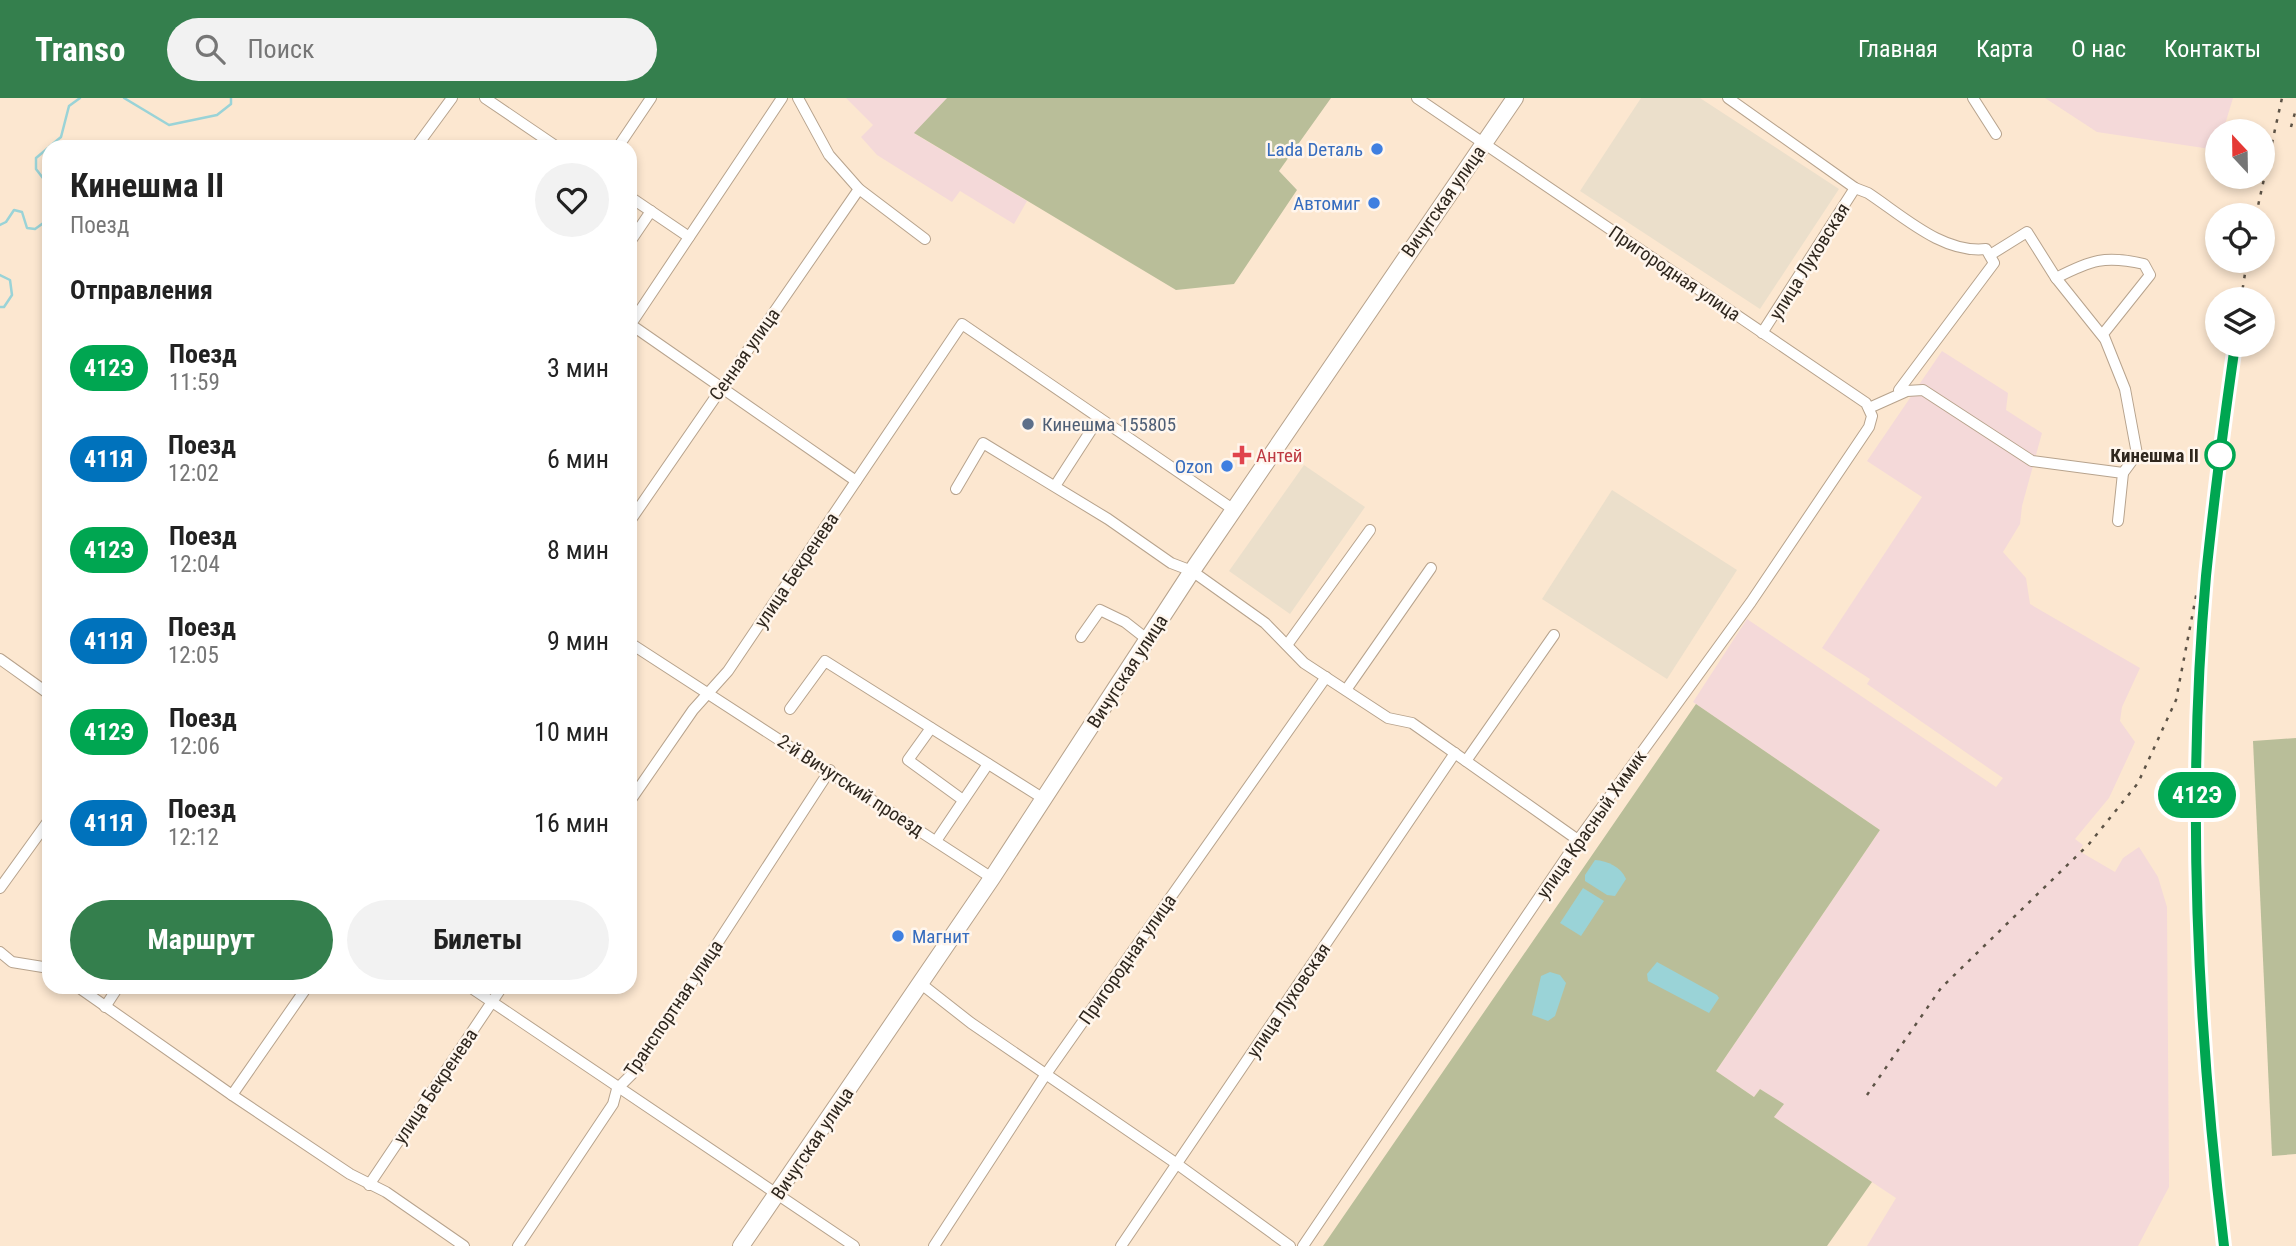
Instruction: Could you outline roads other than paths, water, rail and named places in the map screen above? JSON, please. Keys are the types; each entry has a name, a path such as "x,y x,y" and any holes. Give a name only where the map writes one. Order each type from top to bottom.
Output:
{"main road":[{"name":"Вичугская улица","path":"741,1246 992,878 1192,571 1515,98"}],"street":[{"path":"421,140 452,98"},
{"path":"485,98 547,140"},
{"path":"623,140 651,98"},
{"path":"637,314 782,98"},
{"path":"798,98 822,147 859,189 925,239"},
{"name":"Пригородная улица","path":"1418,98 1868,406"},
{"path":"1728,98 1855,188 1868,193 1952,246 1988,252 2027,232 2056,278 2104,338 2125,388 2137,454 2123,472 2118,521"},
{"path":"1973,98 1996,134"},
{"name":"улица Луховская","path":"1762,333 1855,188"},
{"name":"Сенная улица","path":"637,511 859,189"},
{"path":"637,202 689,237"},
{"path":"637,232 651,211"},
{"path":"1899,390 1994,263 1988,252"},
{"path":"2056,278 2082,265 2114,257 2144,264 2150,275 2103,334 2104,338"},
{"name":"улица Бекренева","path":"637,791 728,671 962,324 1099,418"},
{"path":"637,329 856,481"},
{"path":"1868,406 1907,391 1923,390 2032,461 2123,472"},
{"name":"улица Красный Химик","path":"1303,1246 1578,840 1751,602 1869,427 1872,416 1868,406"},
{"path":"1055,486 1099,418 1234,510"},
{"path":"956,489 983,443 1055,486 1171,563 1192,571 1265,623 1304,663 1388,718 1412,723 1578,840"},
{"path":"1287,645 1370,530"},
{"path":"1346,690 1431,568"},
{"path":"1081,637 1100,610 1125,622 1148,640"},
{"path":"1466,761 1554,635"},
{"name":"2-й Вичугский проезд","path":"637,647 830,770 992,878"},
{"path":"0,659 42,689"},
{"path":"790,709 825,662 1044,799"},
{"name":"Пригородная улица","path":"934,1246 1046,1074 1326,677"},
{"path":"931,728 908,760 963,800"},
{"name":"улица Луховская","path":"1121,1246 1455,753"},
{"path":"936,841 988,764"},
{"name":"Транспортная улица","path":"518,1246 613,1104 617,1089 633,1073 830,770"},
{"path":"0,888 42,830"},
{"path":"0,952 12,962 42,967"},
{"path":"920,983 961,1015 1177,1164 1290,1246"},
{"path":"87,994 232,1095 369,1185 386,1192 464,1246"},
{"path":"104,1007 113,994"},
{"path":"232,1095 302,994"},
{"path":"480,994 617,1089 854,1246"},
{"name":"улица Бекренева","path":"369,1185 497,994"}],"water":[{"path":"1595,860 1614,865 1624,875 1626,879 1615,896 1607,895 1585,881 1585,875"},
{"path":"1583,888 1604,901 1581,936 1560,923"},
{"path":"1657,962 1717,995 1719,998 1709,1013 1648,981 1647,974"},
{"path":"1550,972 1560,975 1566,983 1555,1016 1548,1021 1532,1015 1541,976"}],"waterway":[{"path":"57,140 61,137 69,106 80,98"},
{"path":"124,98 169,125 217,115 231,104 231,98"},
{"path":"42,153 36,158 36,169 42,177"},
{"path":"0,225 6,222 14,210 22,212 27,228 35,229 42,224"},
{"path":"0,275 10,280 12,295 4,307 0,307"}],"railway":[{"path":"2259,203 2282,98"},
{"path":"2291,127 2296,109"},
{"path":"2243,287 2245,273"},
{"path":"2224,1246 2201,995 2196,827 2200,659 2206,576 2233,357"},
{"path":"1867,1095 1941,988 2089,844 2138,783 2176,700 2197,591"}],"train":[{"name":"412Э","path":"2224,1246 2202,1011 2197,765 2206,578 2225,401 2233,357"}],"place":[{"name":"Lada Dеталь","path":"1377,149"},
{"name":"Автомиг","path":"1374,203"},
{"name":"Кинешма 155805","path":"1028,424"},
{"name":"Антей","path":"1242,455"},
{"name":"Кинешма II","path":"2220,455"},
{"name":"Ozon","path":"1227,466"},
{"name":"Магнит","path":"898,936"}]}
